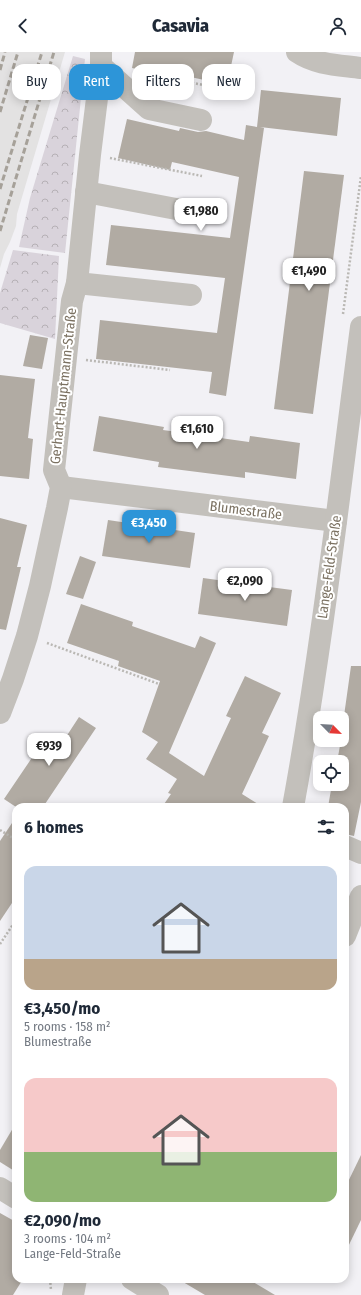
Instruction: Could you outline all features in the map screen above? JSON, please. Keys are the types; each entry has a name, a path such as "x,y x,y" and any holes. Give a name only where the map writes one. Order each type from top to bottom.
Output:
{"street":[{"path":"297,52 312,60 361,68"},
{"path":"101,59 149,109 202,120"},
{"name":"Gerhart-Hauptmann-Straße","path":"61,487 54,470 72,301 77,283 101,59"},
{"path":"86,192 192,212"},
{"path":"77,283 190,295"},
{"name":"Lange-Feld-Straße","path":"294,803 308,721 361,327"},
{"path":"0,713 27,636 40,586 61,487"},
{"name":"Blumestraße","path":"61,487 336,521"},
{"path":"349,848 361,853"},
{"path":"349,926 361,896"},
{"path":"0,1188 12,1196"},
{"path":"73,1295 75,1283"},
{"path":"138,1283 158,1295"}],"path":[{"path":"90,155 202,176"},
{"path":"66,358 170,370"},
{"path":"27,636 159,684"},
{"path":"0,830 12,838"},
{"path":"0,944 12,926"},
{"path":"50,1283 52,1295"}],"shaded area":[{"path":"0,52 65,52 61,66 61,64 12,64 12,100 51,100 17,214 16,226 4,254 0,268"}],"green space":[{"path":"73,56 85,59 84,64 71,64"},
{"path":"69,69 69,100 81,100 65,253 19,247 30,198 60,100 61,100"},
{"path":"13,250 59,256 55,339 0,323 0,293"}],"building":[{"path":"135,52 234,52 231,64 202,64 202,80 194,78 194,64 133,64"},
{"path":"261,90 341,98 337,136 260,127 264,128 226,396 209,393 212,372 96,359 100,320 217,333 225,278 106,265 111,225 230,238 239,177 172,162 170,170 118,158 127,119 179,131 180,128 198,132 206,131 244,140 246,125 257,127"},
{"path":"304,171 344,175 313,414 274,409"},
{"path":"30,335 48,338 42,369 23,366"},
{"path":"0,375 35,379 28,438 33,439 29,479 0,476"},
{"path":"99,416 164,427 163,430 249,442 250,436 300,443 296,479 245,472 245,478 158,467 159,462 93,451"},
{"path":"0,518 27,525 17,567 21,567 6,630 0,629"},
{"path":"108,520 195,533 190,568 102,556"},
{"path":"80,556 96,562 83,599 66,594"},
{"path":"203,578 292,590 287,626 198,614"},
{"path":"81,604 133,622 132,626 195,648 200,636 216,643 169,753 204,776 231,718 226,716 245,676 281,693 262,733 269,736 242,794 257,803 165,803 171,794 168,793 177,779 146,759 158,742 142,732 160,681 118,666 119,661 67,643"},
{"path":"351,666 361,666 361,802 354,836 349,835 349,803 329,803 331,791 349,791 349,755 338,755 340,747 349,747 349,711 345,711"},
{"path":"79,717 96,728 46,803 12,803 12,804 4,799 48,734 62,743"},
{"path":"12,823 12,903 0,921 0,841"},
{"path":"12,1130 12,1170 0,1162 0,1150"},
{"path":"361,1155 361,1220 349,1245 349,1180"},
{"path":"0,1213 12,1220 12,1283 20,1283 13,1295 0,1295"},
{"path":"185,1283 255,1283 275,1295 205,1295"}],"railway":[{"path":"0,70 5,52"},
{"path":"0,112 18,52"},
{"path":"0,189 42,52"},
{"path":"0,231 54,52"}]}
